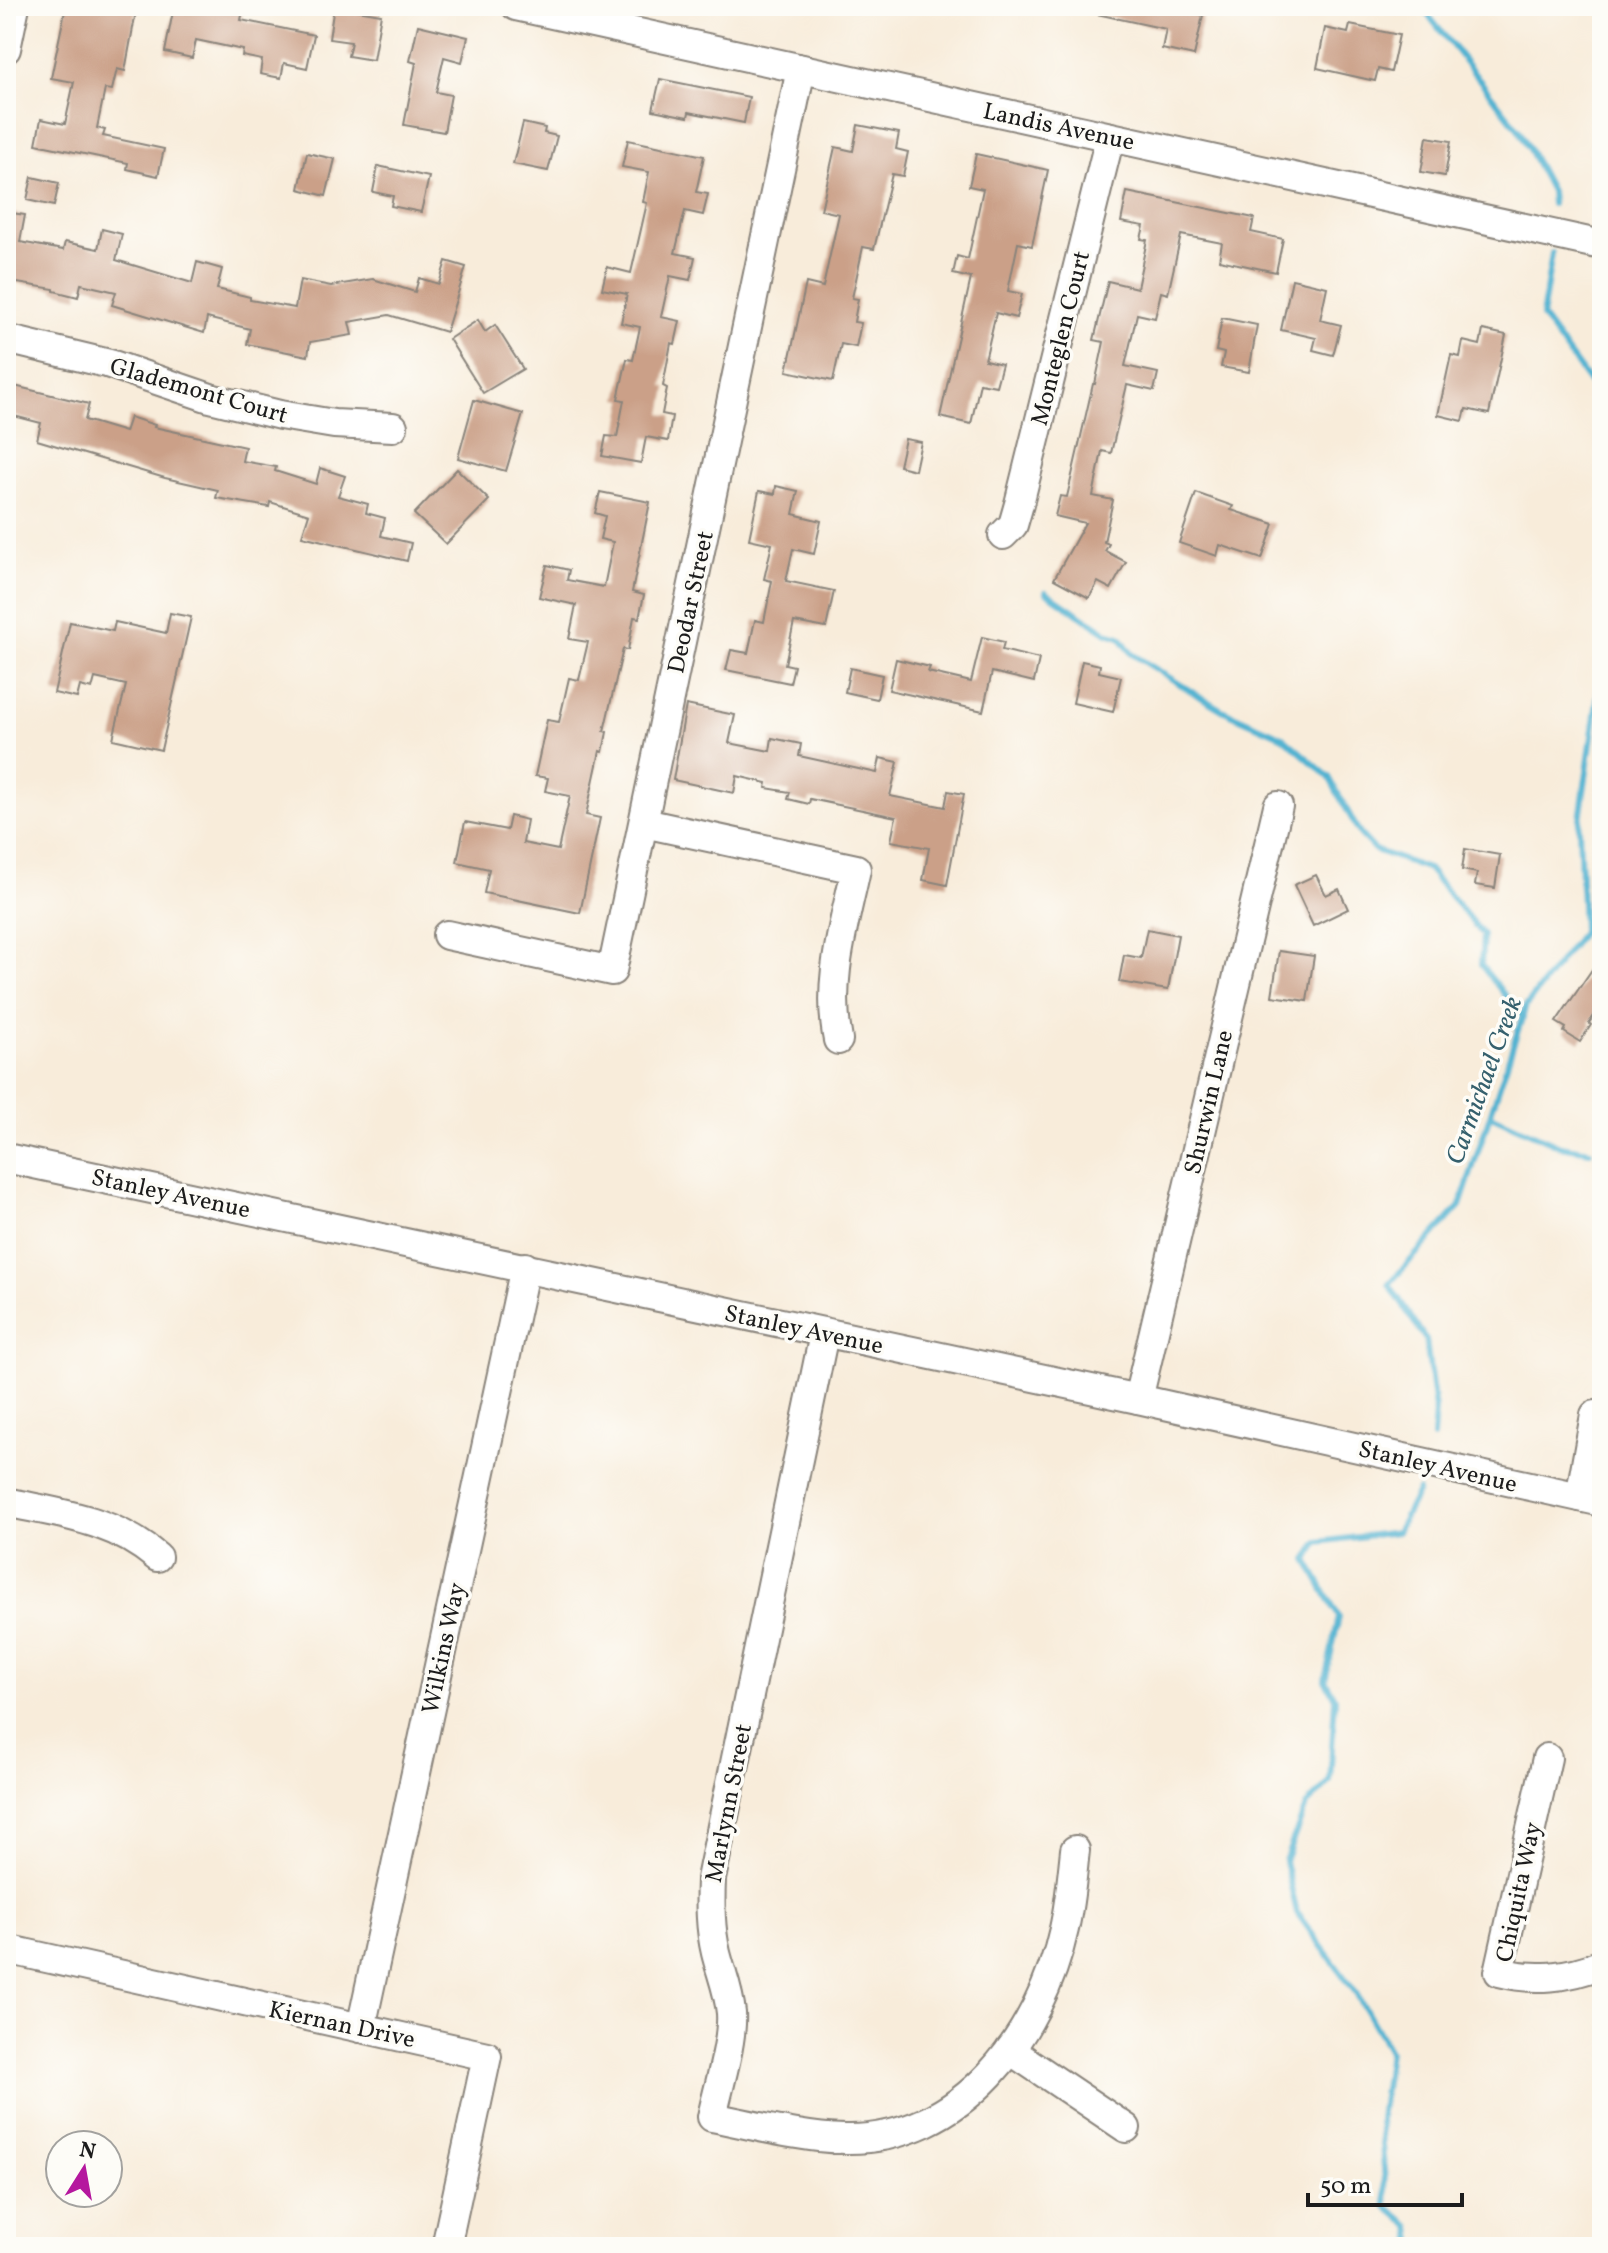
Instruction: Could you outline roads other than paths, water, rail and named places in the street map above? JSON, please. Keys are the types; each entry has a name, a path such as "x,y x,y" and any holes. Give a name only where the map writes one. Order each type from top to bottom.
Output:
{"street":[{"path":"6,49 15,6"},
{"name":"Landis Avenue","path":"516,6 1602,245"},
{"name":"Deodar Street","path":"447,935 612,971 801,69"},
{"name":"Monteglen Court","path":"1003,535 1013,525 1019,504 1110,137"},
{"name":"Glademont Court","path":"6,339 110,364 210,398 280,415 334,424 393,427"},
{"name":"Shurwin Lane","path":"1138,1399 1278,806"},
{"path":"644,823 856,869 835,967 832,998 838,1040"},
{"name":"Stanley Avenue","path":"6,1158 1138,1399 1591,1500"},
{"name":"Wilkins Way","path":"361,2028 525,1267"},
{"name":"Marlynn Street","path":"824,1334 711,1879 710,1924 731,2014 712,2117 844,2139 877,2137 916,2127 952,2109 989,2077 1010,2050 1041,1998 1054,1966 1066,1918 1075,1850"},
{"path":"1591,1500 1595,1415"},
{"path":"6,1502 98,1522 127,1535 157,1557"},
{"name":"Chiquita Way","path":"1547,1758 1499,1972 1528,1978 1557,1977 1602,1964"},
{"name":"Kiernan Drive","path":"6,1949 487,2056 446,2247"},
{"path":"1010,2050 1126,2128"}],"waterway":[{"name":"Carmichael Creek","path":"1432,6 1425,11 1519,130 1551,191 1552,204"},
{"name":"Carmichael Creek","path":"1552,253 1542,317 1602,399"},
{"path":"1046,592 1107,633 1120,637 1132,654 1194,693 1224,711 1283,737 1329,777 1360,834 1375,850 1428,869 1483,935 1481,965 1523,1018"},
{"name":"Carmichael Creek","path":"1433,1437 1435,1410 1426,1340 1389,1284 1460,1206 1526,1006 1583,931 1579,827 1602,666"},
{"path":"1491,1115 1560,1146 1590,1151"},
{"name":"Carmichael Creek","path":"1414,2247 1411,2227 1387,2207 1380,2119 1389,2051 1356,1993 1297,1913 1285,1861 1306,1806 1330,1782 1335,1698 1325,1680 1339,1617 1307,1560 1318,1542 1397,1532 1418,1491"}]}
